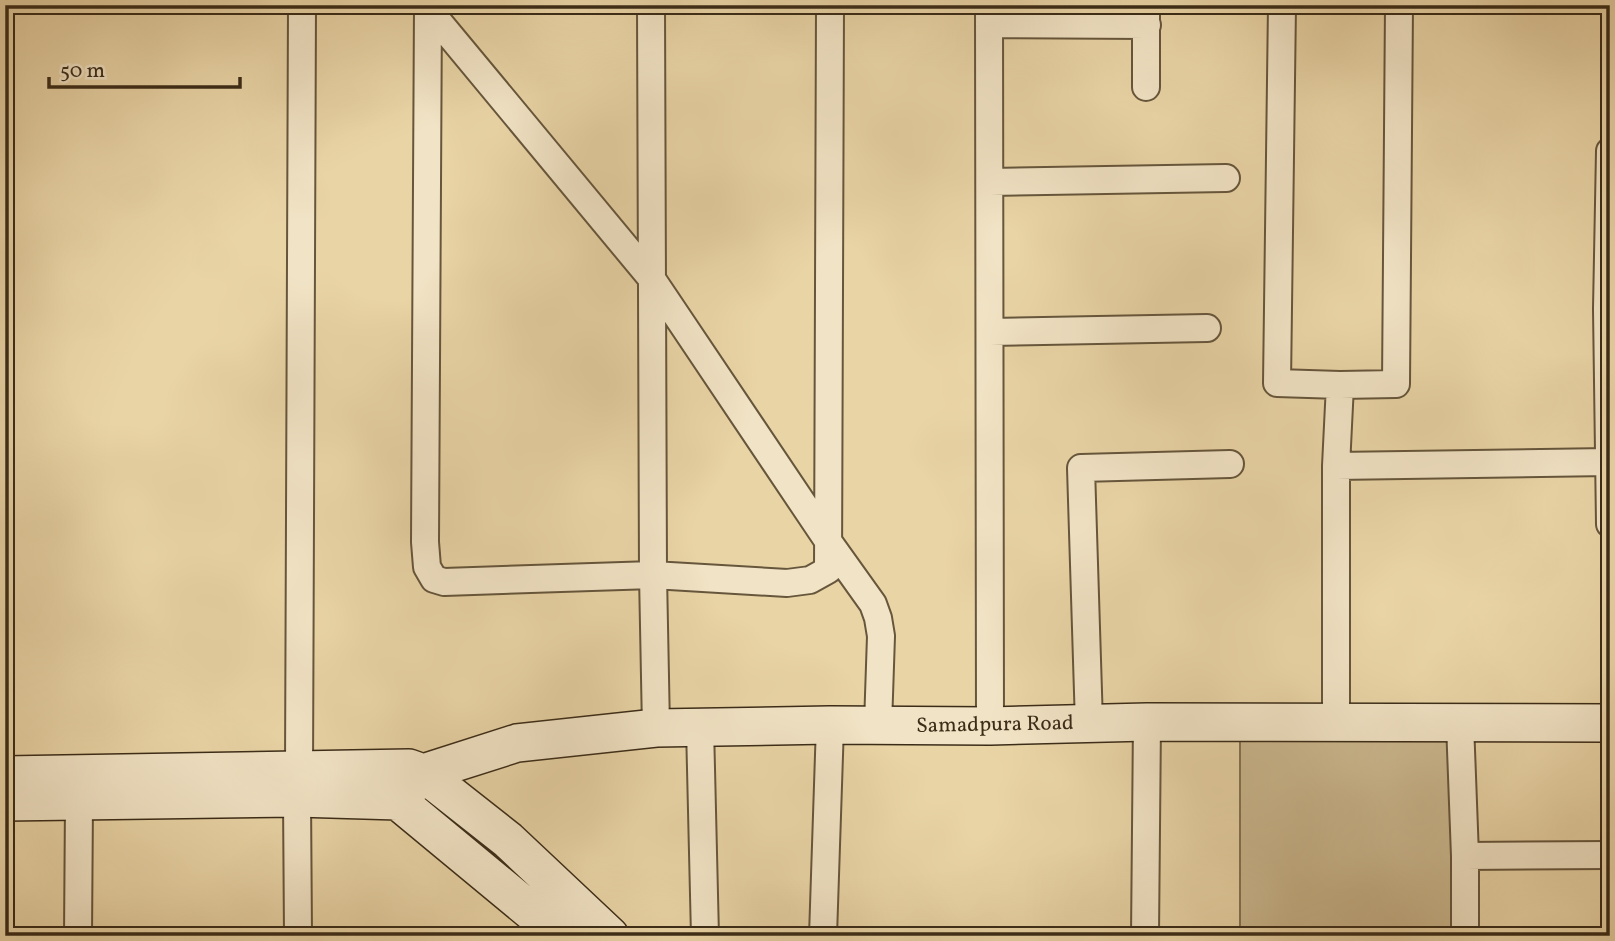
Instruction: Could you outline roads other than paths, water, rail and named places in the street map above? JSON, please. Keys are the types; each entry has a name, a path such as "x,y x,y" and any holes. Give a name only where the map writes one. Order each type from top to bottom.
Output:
{"main road":[{"name":"Samadpura Road","path":"423,773 517,743 656,728 1147,722 1610,723"},
{"path":"5,802 79,801 298,785 409,768 423,773 508,840 610,936"},
{"path":"398,801 423,773"},
{"path":"5,775 298,785 398,801 561,936"}],"street":[{"path":"298,936 302,5"},
{"path":"651,5 656,728"},
{"path":"428,7 425,528 427,567 434,579 444,582 653,575 787,583 810,580 828,570 830,5"},
{"path":"1282,5 1277,383 1340,385 1396,384 1399,5"},
{"path":"428,7 652,279 873,604 881,636 878,725"},
{"path":"990,726 989,14 1147,15 1146,87"},
{"path":"1610,151 1610,524"},
{"path":"990,182 1226,178"},
{"path":"990,332 1207,328"},
{"path":"1336,723 1336,466 1340,385"},
{"path":"1336,466 1608,462"},
{"path":"1089,723 1082,468 1230,464"},
{"path":"1146,936 1147,722"},
{"path":"1460,723 1465,936"},
{"path":"823,936 830,725"},
{"path":"700,727 705,936"},
{"path":"78,936 79,801"},
{"path":"1465,856 1610,855"}]}
